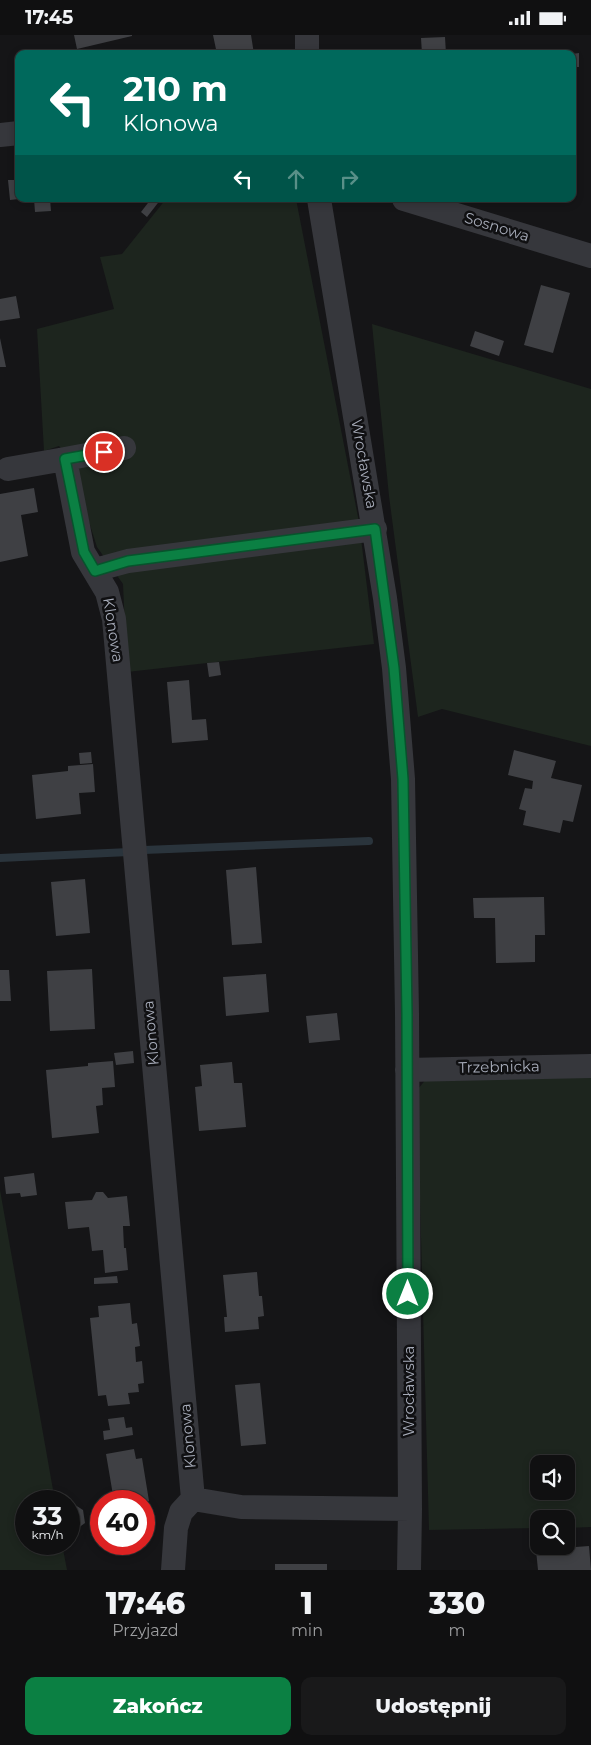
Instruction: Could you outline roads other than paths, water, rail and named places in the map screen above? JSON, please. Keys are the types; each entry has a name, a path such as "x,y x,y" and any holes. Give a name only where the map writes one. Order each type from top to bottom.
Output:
{"street":[{"path":"307,35 307,50"},
{"path":"0,135 15,133"},
{"name":"Wrocławska","path":"320,202 375,529 394,668 403,779 407,1070 409,1570"},
{"name":"Sosnowa","path":"414,202 591,256"},
{"path":"8,469 124,448"},
{"name":"Klonowa","path":"65,459 84,552 107,592 114,628 193,1499"},
{"path":"95,571 128,561 375,529"},
{"name":"Trzebnicka","path":"407,1070 591,1066"},
{"path":"173,1570 176,1528 181,1511 193,1499 241,1507 410,1509"}],"waterway":[{"path":"144,850 369,841"},
{"path":"0,858 129,852"}]}
